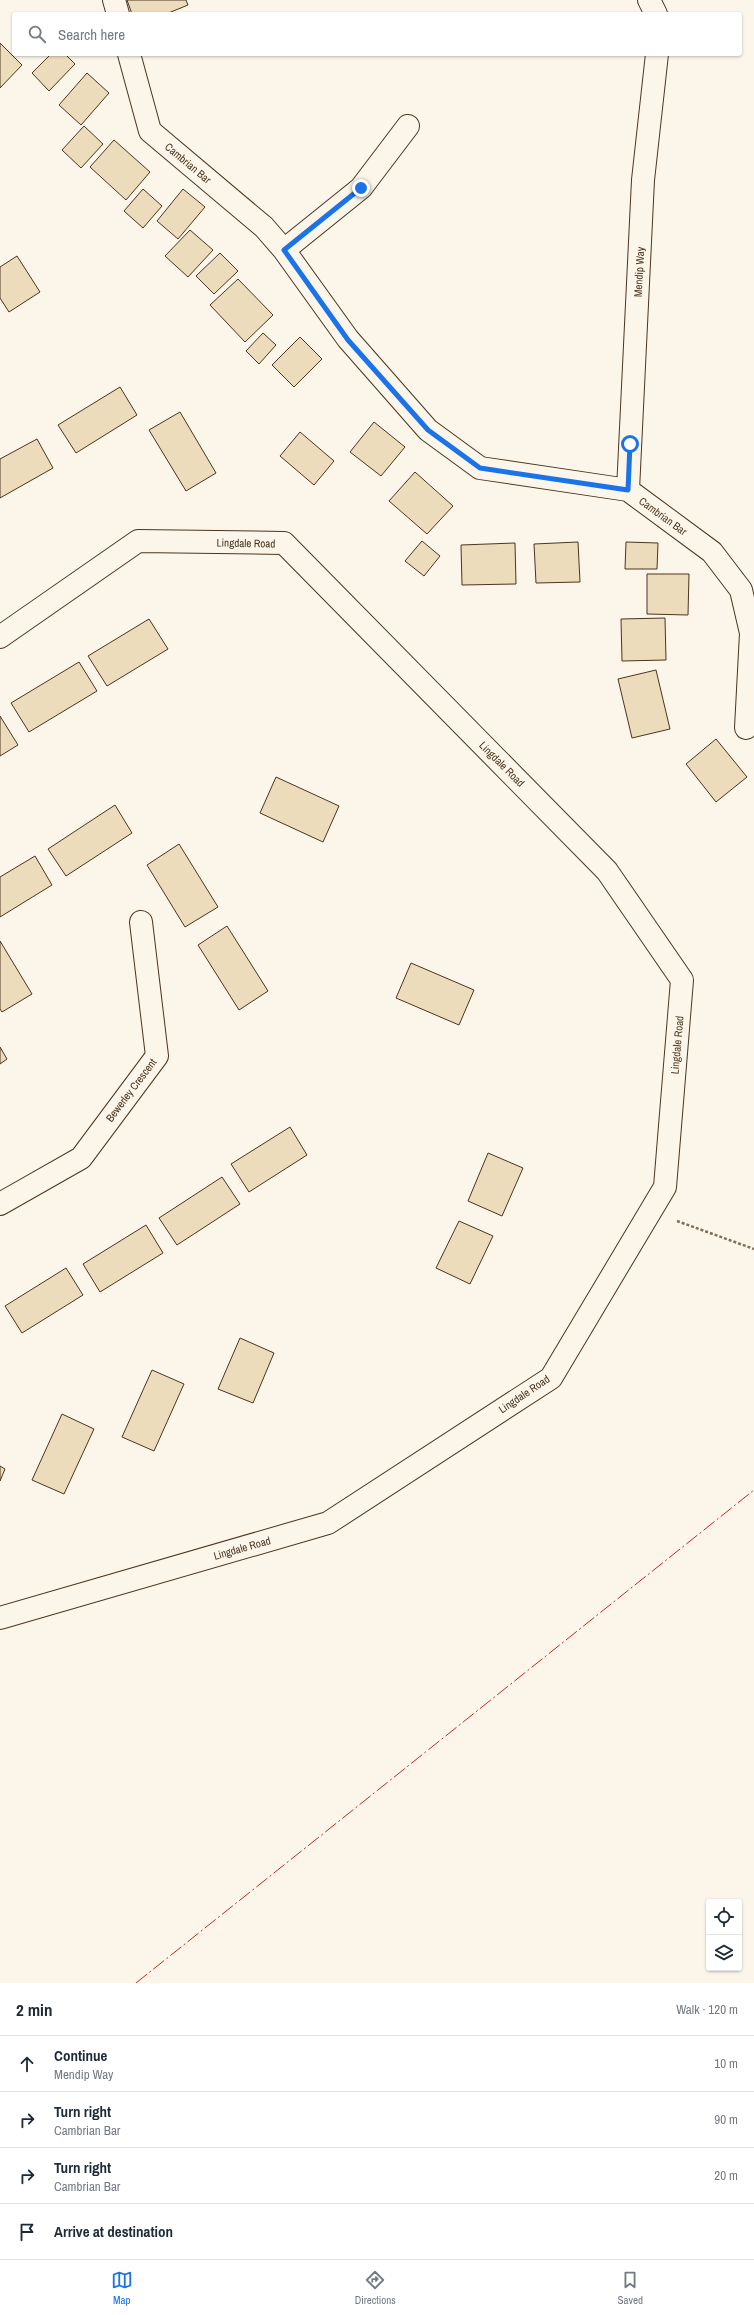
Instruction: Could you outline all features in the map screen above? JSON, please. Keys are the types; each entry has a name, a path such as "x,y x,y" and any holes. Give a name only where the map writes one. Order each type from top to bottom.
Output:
{"street":[{"path":"114,0 117,12"},
{"path":"649,0 655,12"},
{"name":"Cambrian Bar","path":"130,56 150,131 264,227 284,250 348,340 428,430 480,468 628,490 712,552 741,590 751,633 746,728"},
{"name":"Mendip Way","path":"628,490 644,180 657,56"},
{"path":"284,250 361,188 408,126"},
{"name":"Lingdale Road","path":"0,637 138,541 284,543 608,871 682,980 665,1187 551,1378 328,1523 0,1618"},
{"name":"Bewerley Crescent","path":"0,1204 81,1158 157,1056 141,922"}],"path":[{"path":"650,1212 754,1249"}],"building":[{"path":"127,0 186,0 188,5 171,12 131,12"},
{"path":"0,43 22,65 0,88"},
{"path":"49,56 67,56 75,64 49,91 32,73"},
{"path":"87,73 109,93 81,125 59,105"},
{"path":"84,126 103,144 81,168 62,150"},
{"path":"114,140 150,172 126,200 90,167"},
{"path":"143,189 162,206 143,228 124,211"},
{"path":"183,189 205,207 178,239 157,221"},
{"path":"190,230 213,250 188,277 165,256"},
{"path":"220,253 238,271 214,294 196,276"},
{"path":"17,256 40,292 9,312 0,298 0,267"},
{"path":"238,279 273,315 245,342 210,305"},
{"path":"263,333 276,345 259,364 246,351"},
{"path":"300,337 322,359 294,387 272,365"},
{"path":"120,387 137,415 76,453 58,425"},
{"path":"180,412 216,473 186,491 149,430"},
{"path":"374,422 405,447 381,476 350,452"},
{"path":"300,432 334,461 314,485 280,456"},
{"path":"37,439 53,468 0,498 0,459"},
{"path":"415,472 453,506 427,534 389,501"},
{"path":"422,541 440,556 424,576 405,561"},
{"path":"578,542 580,582 536,583 534,544"},
{"path":"626,542 658,543 657,569 625,569"},
{"path":"515,543 516,584 462,585 461,545"},
{"path":"647,574 689,574 688,615 647,614"},
{"path":"665,618 666,660 622,661 621,619"},
{"path":"149,619 168,649 107,686 88,656"},
{"path":"79,662 97,691 29,732 11,703"},
{"path":"656,670 670,729 632,738 618,679"},
{"path":"0,716 18,745 0,756"},
{"path":"716,739 747,777 716,802 686,764"},
{"path":"276,777 339,806 323,842 260,813"},
{"path":"115,805 132,833 66,876 48,849"},
{"path":"179,844 218,907 185,927 147,865"},
{"path":"35,856 52,885 0,917 0,877"},
{"path":"227,926 268,991 239,1010 198,945"},
{"path":"0,941 32,994 2,1012 0,1009"},
{"path":"411,963 474,990 459,1025 396,998"},
{"path":"0,1047 7,1059 0,1064"},
{"path":"290,1127 307,1155 249,1192 231,1164"},
{"path":"488,1153 523,1168 502,1216 468,1201"},
{"path":"222,1177 240,1204 177,1245 159,1218"},
{"path":"459,1221 493,1236 470,1284 436,1268"},
{"path":"146,1225 163,1253 100,1292 83,1264"},
{"path":"66,1268 83,1295 22,1333 5,1306"},
{"path":"240,1338 274,1353 253,1403 218,1389"},
{"path":"152,1370 184,1384 154,1451 122,1437"},
{"path":"62,1414 94,1429 64,1494 32,1480"},
{"path":"0,1466 5,1469 0,1481"}],"power":[{"path":"136,1983 754,1490"}],"route":[{"path":"361,188 284,250 348,340 428,430 480,468 628,490 630,444"}]}
